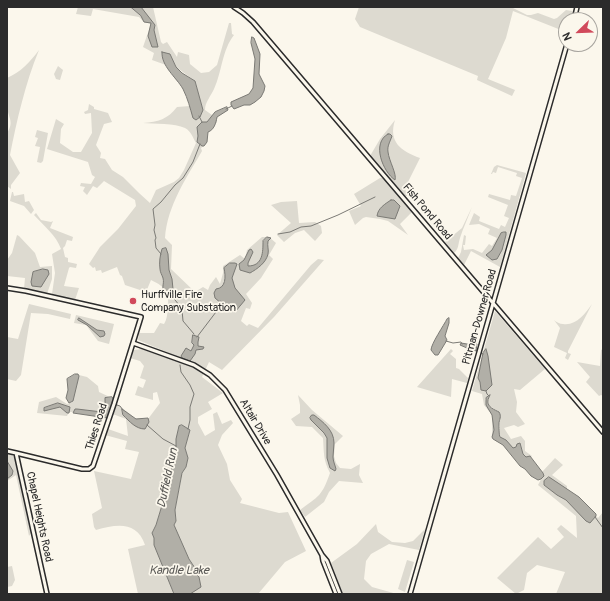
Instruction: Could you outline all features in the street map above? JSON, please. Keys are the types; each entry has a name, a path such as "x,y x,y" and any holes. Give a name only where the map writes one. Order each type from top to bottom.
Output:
{"street":[{"name":"Fish Pond Road","path":"234,7 252,22 603,432"},
{"name":"Pitman-Downer Road","path":"410,594 565,52"},
{"name":"Thies Road","path":"7,288 141,317 93,466 89,469 82,469 16,454"},
{"path":"487,296 492,297 495,294"},
{"path":"490,312 494,308 498,309"},
{"name":"Altair Drive","path":"133,343 194,365 210,375 225,390 277,475 322,555 327,561 340,594"},
{"path":"7,451 16,454"},
{"name":"Chapel Heights Road","path":"16,454 47,594"},
{"name":"Altair Drive","path":"322,555 336,594"}],"shaded area":[{"path":"78,7 153,7 161,42 163,44 167,42 177,57 178,52 189,55 190,64 201,73 209,72 217,65 229,23 231,23 232,34 234,35 227,47 217,82 205,107 205,110 212,115 226,107 228,110 217,117 217,122 208,132 206,144 201,148 202,151 174,203 165,238 172,245 171,269 195,292 203,287 208,290 216,277 220,284 223,266 240,255 245,259 247,250 262,237 269,237 276,243 269,255 273,259 261,278 246,294 252,303 250,309 246,308 241,321 247,326 249,324 258,328 311,265 318,259 324,260 274,317 222,370 209,362 202,377 223,393 208,402 212,409 198,417 198,423 205,436 215,430 213,414 217,412 222,424 231,420 233,423 222,435 218,445 227,464 230,480 242,499 240,503 279,513 288,512 306,551 285,562 258,594 189,594 200,587 199,578 193,571 195,567 174,527 176,521 175,510 182,474 186,467 188,458 185,448 190,430 182,425 178,429 177,447 170,452 169,455 172,468 170,479 156,525 152,532 154,536 154,543 174,594 138,594 128,549 145,545 141,537 132,528 125,526 111,526 96,530 94,527 92,514 102,508 94,471 131,479 139,452 125,449 127,441 105,435 108,429 128,436 126,419 110,413 108,417 73,412 69,412 67,416 37,413 39,402 56,397 67,404 72,402 79,375 87,377 98,386 99,392 114,399 117,404 135,418 148,419 160,403 157,392 153,393 153,400 135,395 138,386 143,388 146,380 140,378 144,366 140,361 130,358 134,350 142,349 166,358 181,358 138,340 139,333 154,333 160,323 164,324 165,322 168,309 168,298 164,288 151,280 146,292 125,285 117,267 102,273 101,270 96,271 95,267 93,268 89,264 100,247 118,229 136,206 135,200 104,181 97,188 93,186 87,195 83,191 85,187 80,186 81,183 91,184 95,177 92,175 88,162 47,149 56,119 64,124 61,129 60,143 73,152 81,152 92,133 91,113 85,114 84,112 88,110 89,104 94,107 94,109 108,113 112,122 104,124 96,145 101,153 100,158 105,159 112,170 123,177 150,203 156,190 174,182 179,178 196,143 189,131 181,126 143,123 162,119 174,111 177,107 190,106 203,110 195,81 176,67 170,54 163,58 166,65 152,60 154,53 143,47 151,24 144,22 139,17 93,9 91,16 76,14"},
{"path":"359,7 511,7 527,15 538,13 554,19 558,17 558,29 513,11 506,38 488,79 515,90 512,96 477,80 478,76 360,27 355,19"},
{"path":"566,10 572,12 564,12"},
{"path":"39,50 26,89 10,155 20,173 11,185 11,189 7,186 7,133 11,123 6,104 7,78 17,73 25,66"},
{"path":"58,66 63,70 60,80 56,79 54,74"},
{"path":"395,120 393,134 398,145 407,152 420,158 405,188 407,196 405,196 370,156 380,139"},
{"path":"37,130 48,133 43,161 41,163 37,162 40,147 35,146 38,138 35,137"},
{"path":"497,165 526,173 500,267 471,251 464,265 458,258 461,252 464,235 466,236 465,245 463,245 464,250 473,249 482,253 489,244 492,246 497,238 488,234 490,229 479,224 469,225 474,213 480,217 479,221 499,229 501,225 505,227 509,218 504,216 508,205 488,197 489,194 510,200 511,195 516,196 522,178 516,176 517,173 498,167 496,173 493,172 491,174 494,167"},
{"path":"380,178 384,178 412,212 400,224 408,235 388,221 380,219 366,217 355,225 349,211 361,206 354,194"},
{"path":"12,192 14,196 24,194 25,202 29,201 34,210 31,214 24,206 10,201"},
{"path":"297,201 299,223 315,222 321,226 322,233 315,241 304,230 295,233 284,242 277,235 291,223 271,205 281,202"},
{"path":"472,207 461,234 458,248 454,253 445,242 462,228"},
{"path":"36,213 41,220 53,221 50,228 73,237 72,241 67,240 63,248 65,257 68,258 68,262 77,264 76,268 69,268 64,286 79,288 75,300 52,294 55,273 52,254 61,249 53,235 34,215"},
{"path":"17,235 35,253 40,267 52,266 52,279 47,294 24,289 25,278 7,276 7,260 12,253"},
{"path":"29,304 71,314 70,319 48,314 31,313 21,375 16,381 7,379 7,337 18,339"},
{"path":"592,304 568,351 568,353 571,354 568,360 565,358 567,353 554,347 560,328 554,320 562,324 572,323 580,318"},
{"path":"495,311 545,369 520,390 514,389 517,402 516,412 525,424 518,427 514,425 504,428 511,439 521,436 525,441 525,451 532,456 529,459 523,457 520,445 513,449 500,438 500,414 489,405 489,396 485,399 495,417 497,442 492,437 492,415 484,405 482,394 472,391"},
{"path":"76,315 114,324 109,344 98,341 86,325 74,323"},
{"path":"451,349 453,351 450,354 456,359 456,368 468,378 467,383 452,379 451,397 417,387"},
{"path":"603,349 603,396 599,396 586,382 590,377 577,362 600,366 601,350"},
{"path":"298,395 312,410 343,436 335,444 334,456 336,463 340,468 351,469 360,464 359,475 363,483 339,481 329,492 324,502 305,517 300,510 319,495 325,487 330,473 325,460 323,438 312,427 296,426 291,419 300,413"},
{"path":"7,453 15,458 31,533 29,536 16,475 7,481"},
{"path":"555,458 563,465 552,475 567,486 567,491 580,499 598,518 603,512 603,594 556,594 565,572 537,565 527,573 524,590 516,594 497,578 538,537 551,549 564,537 557,529 561,525 577,538 576,516 538,485 544,474 542,472"},
{"path":"376,524 378,532 392,542 405,543 413,541 425,529 419,550 389,544 371,554 366,561 364,579 372,587 397,594 343,594 331,563 357,544"},
{"path":"407,560 414,562 405,592 398,589"},
{"path":"12,566 15,580 12,586 7,587 7,567"}],"water":[{"path":"131,7 141,7 155,25 154,30 158,47 152,47 148,36 151,23 144,22 141,16"},
{"path":"252,37 254,38 260,54 259,74 265,86 264,91 261,97 250,105 244,105 234,109 231,102 249,94 253,88 255,59 251,43"},
{"path":"162,52 170,54 176,67 182,73 195,81 203,110 200,117 196,120 193,118 183,89 166,67 162,57"},
{"path":"227,107 228,110 217,117 213,128 208,132 207,142 204,146 202,146 197,142 197,127 202,122 207,122 215,112"},
{"path":"388,134 392,136 388,150 395,174 395,180 386,171 381,157 380,144 383,138"},
{"path":"391,200 394,200 400,206 395,219 377,216 380,208"},
{"path":"506,232 506,235 502,250 497,259 492,260 486,255 492,250 501,233"},
{"path":"267,237 271,238 268,241 268,254 263,263 250,273 240,270 239,264 244,260 251,249 253,252 248,266 257,264 261,258 263,241"},
{"path":"166,248 173,289 168,295 163,289 163,278 160,271 160,256 162,249"},
{"path":"230,263 237,264 232,278 235,288 245,300 235,312 229,310 215,298 214,293 216,289 222,287 225,278 224,268"},
{"path":"43,269 48,270 49,274 41,287 32,286 31,282 33,272"},
{"path":"79,318 97,330 104,331 104,336 100,337 87,325 78,320"},
{"path":"449,318 445,336 447,340 438,355 435,355 431,350 435,339"},
{"path":"193,335 199,337 198,346 204,347 203,349 196,350 190,361 182,358 181,356 186,348 191,351 194,345 192,343"},
{"path":"475,342 477,344 476,351 469,349 467,350 467,348 460,345 461,343 473,345"},
{"path":"486,349 492,385 486,391 481,390 478,378 483,353"},
{"path":"75,374 78,374 79,376 73,401 69,403 66,398 68,390 67,379"},
{"path":"490,395 488,400 489,405 499,412 500,415 500,437 506,440 513,448 520,443 523,454 526,457 530,456 543,473 544,476 541,479 538,480 531,476 520,466 503,445 493,439 492,437 494,430 492,415 486,405 486,398"},
{"path":"112,397 114,400 107,418 73,413 75,409 102,412 105,406 105,398"},
{"path":"58,403 70,407 69,413 60,407 44,411 44,408"},
{"path":"122,409 136,419 148,418 149,422 145,429 139,428 131,423 123,415"},
{"path":"314,415 330,430 334,438 333,457 336,469 335,471 330,468 327,458 327,438 311,420 310,418"},
{"name":"Kandle Lake","path":"182,425 190,430 185,448 188,458 186,467 182,473 175,510 176,521 174,525 189,559 195,568 193,571 199,577 201,587 190,594 174,594 154,545 152,533 156,525 170,479 172,466 169,455 170,452 176,447 179,426"},
{"path":"7,461 13,471 12,475 7,479"},
{"path":"549,477 579,497 596,514 590,523 586,521 566,500 544,485 544,481"}],"waterway":[{"path":"226,109 232,106"},
{"name":"Duffield Run","path":"199,116 202,122"},
{"name":"Duffield Run","path":"161,254 156,248 153,209 183,178 193,162 200,144"},
{"path":"278,234 290,232 301,227 311,226 375,197"},
{"name":"Duffield Run","path":"170,294 182,310 183,321 194,334"},
{"path":"197,337 216,312 220,301"},
{"path":"446,341 453,343 461,342 462,344"},
{"path":"476,350 483,354"},
{"name":"Duffield Run","path":"180,365 181,372 194,394 190,407 188,429"},
{"path":"486,391 489,396"},
{"path":"114,404 120,406 123,410"},
{"path":"147,425 163,439 176,446"},
{"path":"595,517 603,528"}],"place":[{"name":"Hurffville Fire Company Substation","path":"133,301"}]}
